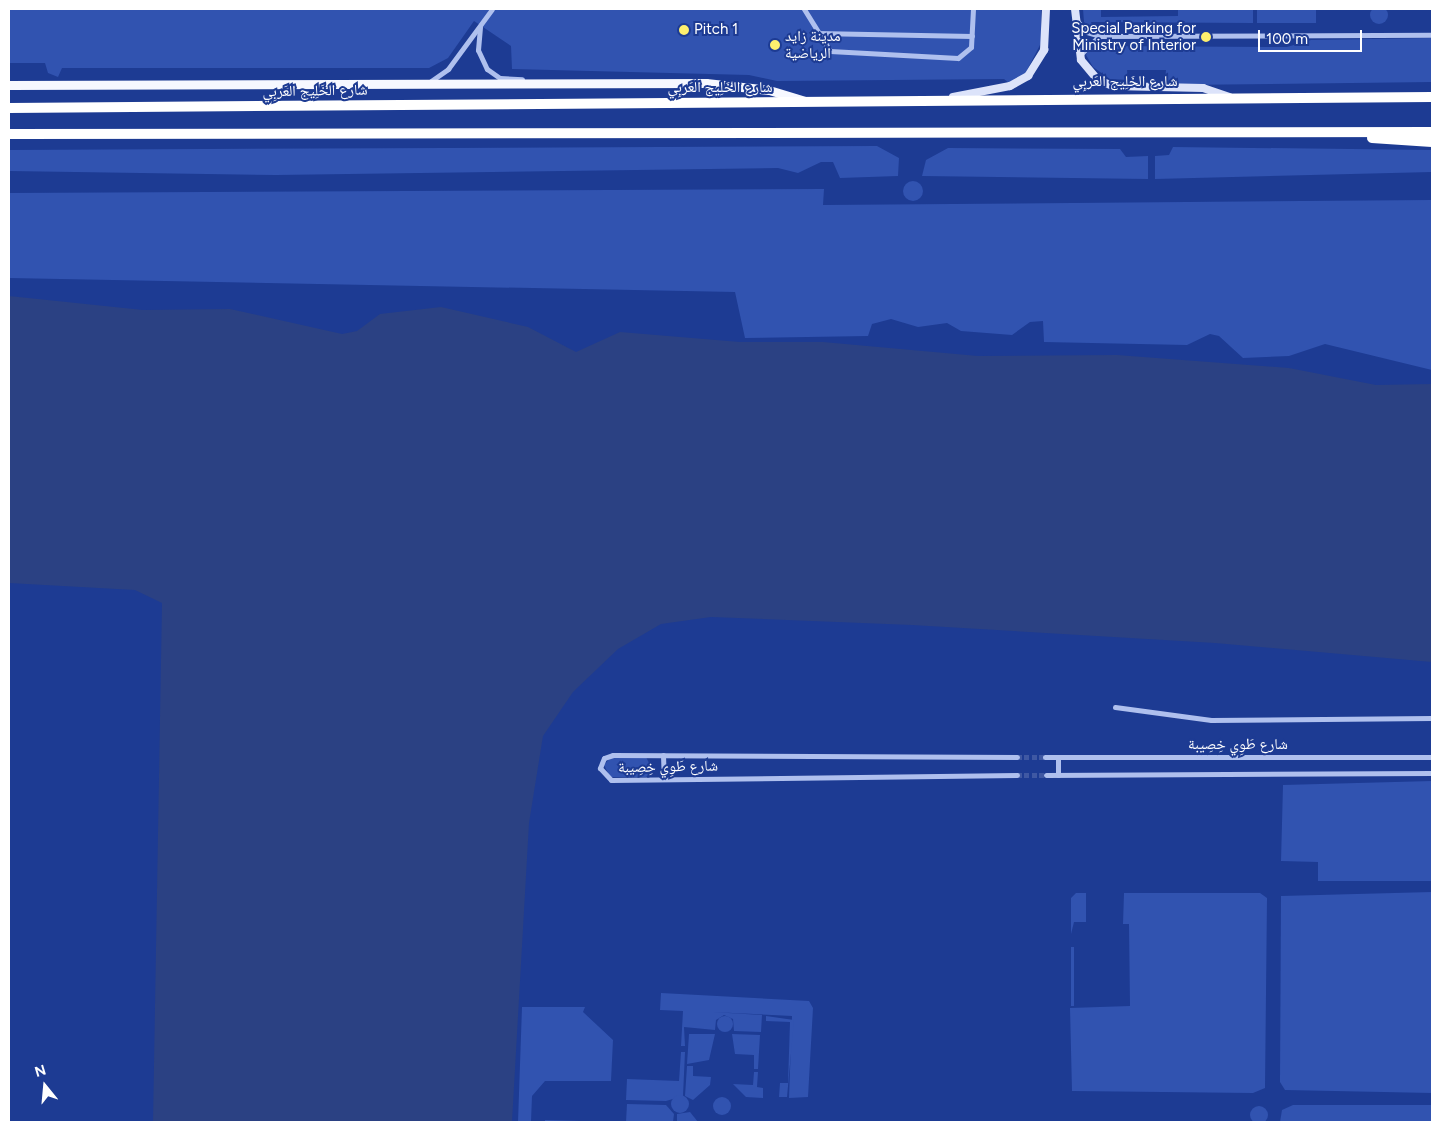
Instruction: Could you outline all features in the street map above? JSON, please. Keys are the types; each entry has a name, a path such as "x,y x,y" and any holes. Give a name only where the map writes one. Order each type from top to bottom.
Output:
{"highway":[{"name":"شارع الخَلِيج العَربِي","path":"9,108 1229,97 1432,97"},
{"path":"9,134 1432,132"},
{"path":"1354,133 1432,142"}],"main road":[{"path":"9,85 712,83 779,92 806,102"}],"street":[{"path":"424,84 444,73 492,9"},
{"path":"804,9 824,48 832,52 958,58 970,50 973,9"},
{"path":"941,100 1010,86 1028,76 1044,50 1046,9"},
{"path":"1076,9 1075,18 1081,60 1094,77 1113,86 1197,87 1229,97"},
{"path":"1075,18 1087,32 1100,36 1432,35"},
{"path":"480,27 479,55 490,73 545,83"},
{"path":"816,33 972,36"},
{"path":"1081,60 1086,44 1100,36"},
{"path":"1115,707 1211,720 1432,718"},
{"name":"شارع طَوِي خِصِيبة","path":"1017,757 612,755 604,758 600,768 611,780 1018,775"},
{"path":"663,756 664,779"},
{"name":"شارع طَوِي خِصِيبة","path":"1045,756 1432,757"},
{"path":"1058,757 1058,775"},
{"name":"شارع طَوِي خِصِيبة","path":"1046,775 1432,773"}],"shaded area":[{"path":"1379,6 1385,9 1388,15 1385,21 1379,24 1373,21 1370,15 1373,9"},
{"name":"مدينة زايد الرياضية","path":"9,9 1041,9 1041,43 1025,74 1009,83 1004,79 777,81 749,75 512,69 511,46 474,21 448,58 429,68 62,68 58,77 48,73 45,63 9,63"},
{"path":"1083,9 1101,9 1101,17 1178,16 1178,9 1253,9 1253,23 1091,22 1095,30 1084,22"},
{"path":"1257,9 1316,9 1316,23 1257,23"},
{"path":"1432,38 1432,82 1177,85 1165,80 1166,70 1127,70 1128,80 1110,79 1093,67 1086,55 1091,46 1287,47 1311,40"},
{"path":"877,146 899,158 898,176 840,178 833,162 821,162 798,173 778,168 276,175 9,171 9,150"},
{"path":"1173,147 1432,150 1432,172 1155,179 1155,156 1169,155"},
{"path":"948,148 1120,149 1126,157 1148,156 1148,179 922,176 926,160"},
{"path":"913,181 920,184 923,191 920,198 913,201 906,198 903,191 906,184"},
{"path":"824,189 823,205 1432,200 1432,370 1325,344 1289,356 1243,358 1219,336 1210,334 1187,345 1044,342 1043,321 1030,322 1012,335 961,331 947,323 918,327 891,319 872,324 868,336 745,338 735,292 9,278 9,193"},
{"path":"9,296 143,310 230,309 342,334 357,331 380,314 441,307 528,327 576,352 620,332 740,342 823,342 978,356 1117,355 1289,368 1376,385 1432,384 1432,662 1215,643 912,625 711,617 661,624 618,649 573,692 543,736 529,823 512,1122 153,1122 162,603 135,590 9,583"},
{"path":"611,757 646,757 653,771 646,777 610,777 604,765"},
{"path":"1432,781 1432,881 1318,881 1318,862 1281,861 1283,785"},
{"path":"1432,892 1432,1093 1285,1090 1280,1082 1281,896"},
{"path":"1076,893 1086,893 1086,922 1074,922 1071,934 1071,898"},
{"path":"1124,893 1260,893 1267,898 1265,1088 1253,1093 1072,1091 1070,1008 1130,1006 1129,924 1123,924"},
{"path":"1071,947 1074,947 1074,1006 1071,1006"},
{"path":"661,993 809,1001 813,1008 808,1097 789,1098 792,1016 712,1012 762,1015 761,1032 734,1031 733,1019 724,1015 716,1020 715,1030 684,1027 685,1046 681,1046 683,1011 660,1010"},
{"path":"522,1007 585,1007 583,1012 613,1040 611,1081 545,1081 532,1096 531,1122 518,1122"},
{"path":"725,1016 733,1024 725,1032 717,1024"},
{"path":"766,1016 794,1020 787,1097 779,1097 780,1083 788,1083 790,1022 766,1021"},
{"path":"689,1034 715,1034 709,1060 687,1064"},
{"path":"732,1034 760,1035 758,1069 754,1069 754,1055 735,1054"},
{"path":"681,1052 685,1052 683,1096 666,1101 626,1100 627,1079 679,1081"},
{"path":"687,1066 693,1066 693,1076 711,1077 710,1085 693,1100 685,1096"},
{"path":"754,1072 758,1072 757,1087 763,1088 763,1098 746,1097 733,1084 753,1085"},
{"path":"680,1095 686,1098 689,1104 686,1110 680,1113 674,1110 671,1104 674,1098"},
{"path":"722,1097 728,1100 731,1106 728,1112 722,1115 716,1112 713,1106 716,1100"},
{"path":"627,1104 666,1105 674,1114 673,1122 626,1122"},
{"path":"1293,1105 1432,1105 1432,1122 1280,1122 1282,1110"},
{"path":"1259,1106 1265,1109 1268,1115 1265,1121 1259,1124 1253,1121 1250,1115 1253,1109"},
{"path":"690,1112 698,1122 677,1122 677,1114"},
{"path":"545,1120 616,1122 545,1122"}],"tunnel":[{"path":"1017,757 1045,757"},
{"path":"1017,775 1046,775"}],"place":[{"name":"Pitch 1","path":"684,30"},
{"name":"Special Parking for Ministry of Interior","path":"1206,37"},
{"name":"مدينة زايد الرياضية","path":"775,45"}]}
